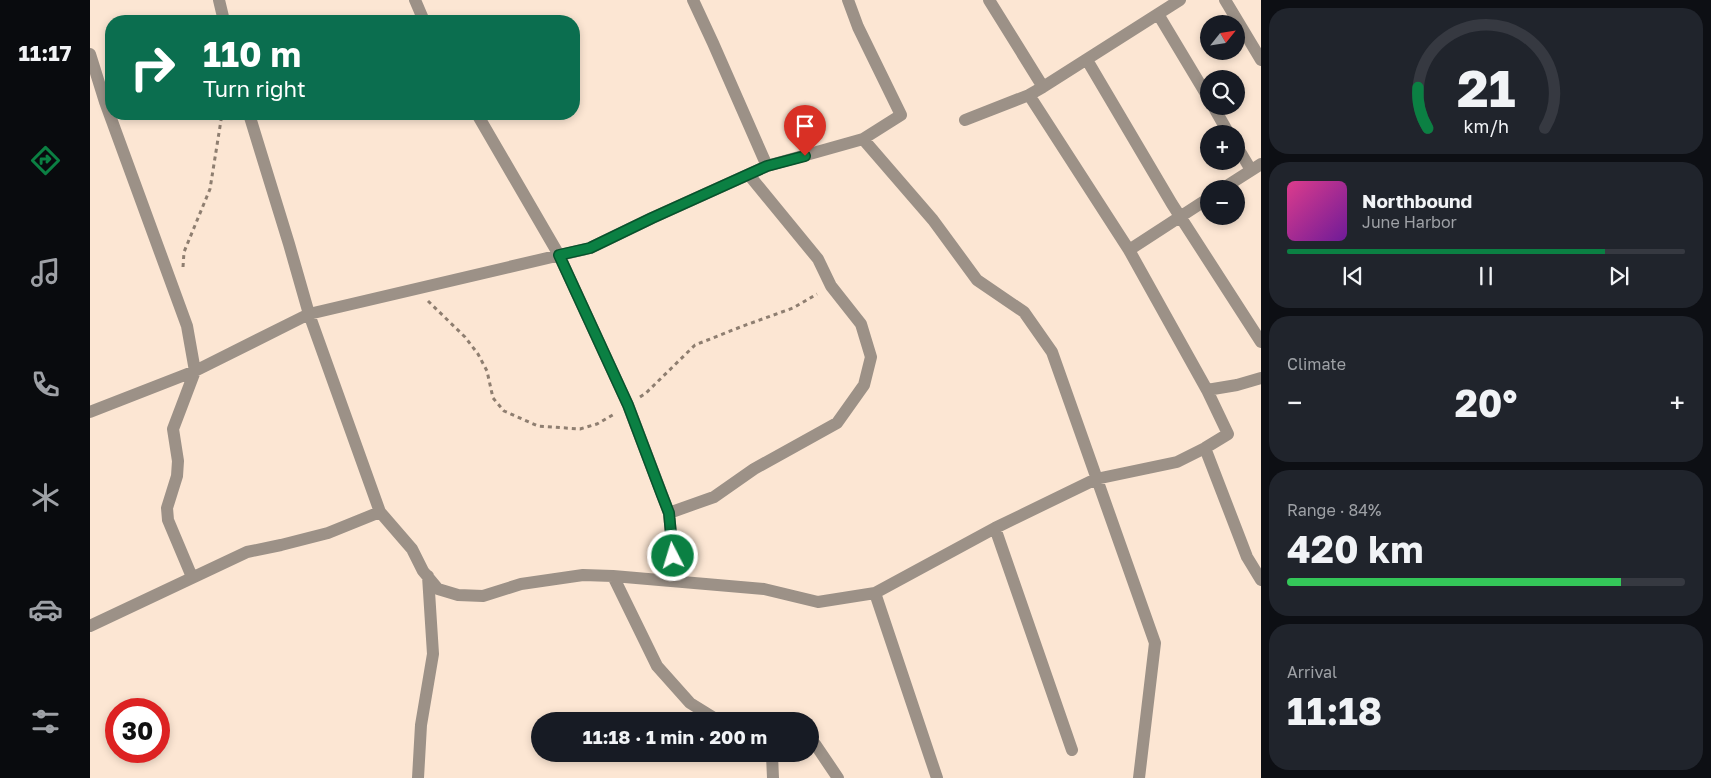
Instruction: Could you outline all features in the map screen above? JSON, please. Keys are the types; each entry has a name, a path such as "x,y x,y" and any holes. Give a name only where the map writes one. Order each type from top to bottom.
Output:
{"street":[{"path":"219,0 223,15"},
{"path":"414,0 421,15"},
{"path":"693,0 767,166"},
{"path":"90,412 195,371 309,314 590,248 767,166 863,139 901,115 858,27 848,0"},
{"path":"989,0 1043,87"},
{"path":"964,120 1029,95 1180,0"},
{"path":"1225,0 1261,60"},
{"path":"1158,14 1200,84"},
{"path":"90,54 105,99"},
{"path":"1087,60 1180,216 1261,342"},
{"path":"251,120 309,314 380,512 412,550 423,571 438,589 458,595 483,596 530,583 583,575 614,576 764,588 818,602 875,593 995,528 1096,479 1177,462 1228,434 1207,390 1129,250 1029,95"},
{"path":"113,120 187,326 195,371 173,429 178,462 177,476 167,508 168,520 192,577"},
{"path":"480,120 559,255 628,405 669,513 673,556 669,581"},
{"path":"863,139 933,220 977,280 1024,312 1052,352 1155,643 1139,778"},
{"path":"1236,180 1256,167 1245,155"},
{"path":"669,513 714,497 754,469 837,422 864,385 871,357 861,324 831,286 818,259 749,175"},
{"path":"1129,250 1200,204"},
{"path":"1207,390 1237,385 1261,378"},
{"path":"1205,448 1247,557 1261,580"},
{"path":"90,626 247,552 328,533 380,512"},
{"path":"995,528 1072,750"},
{"path":"418,778 421,725 433,654 428,576"},
{"path":"614,576 657,666 690,703 704,712"},
{"path":"875,593 937,778"},
{"path":"819,750 838,778"},
{"path":"773,762 773,778"}],"path":[{"path":"183,270 184,252 210,190 221,120"},
{"path":"413,291 421,295 465,338 478,354 487,371 493,398 504,411 538,426 580,429 597,424 646,393 695,345 793,308 831,286"}],"route":[{"path":"673,556 669,513 628,405 559,255 590,248 767,166 805,156"}]}
